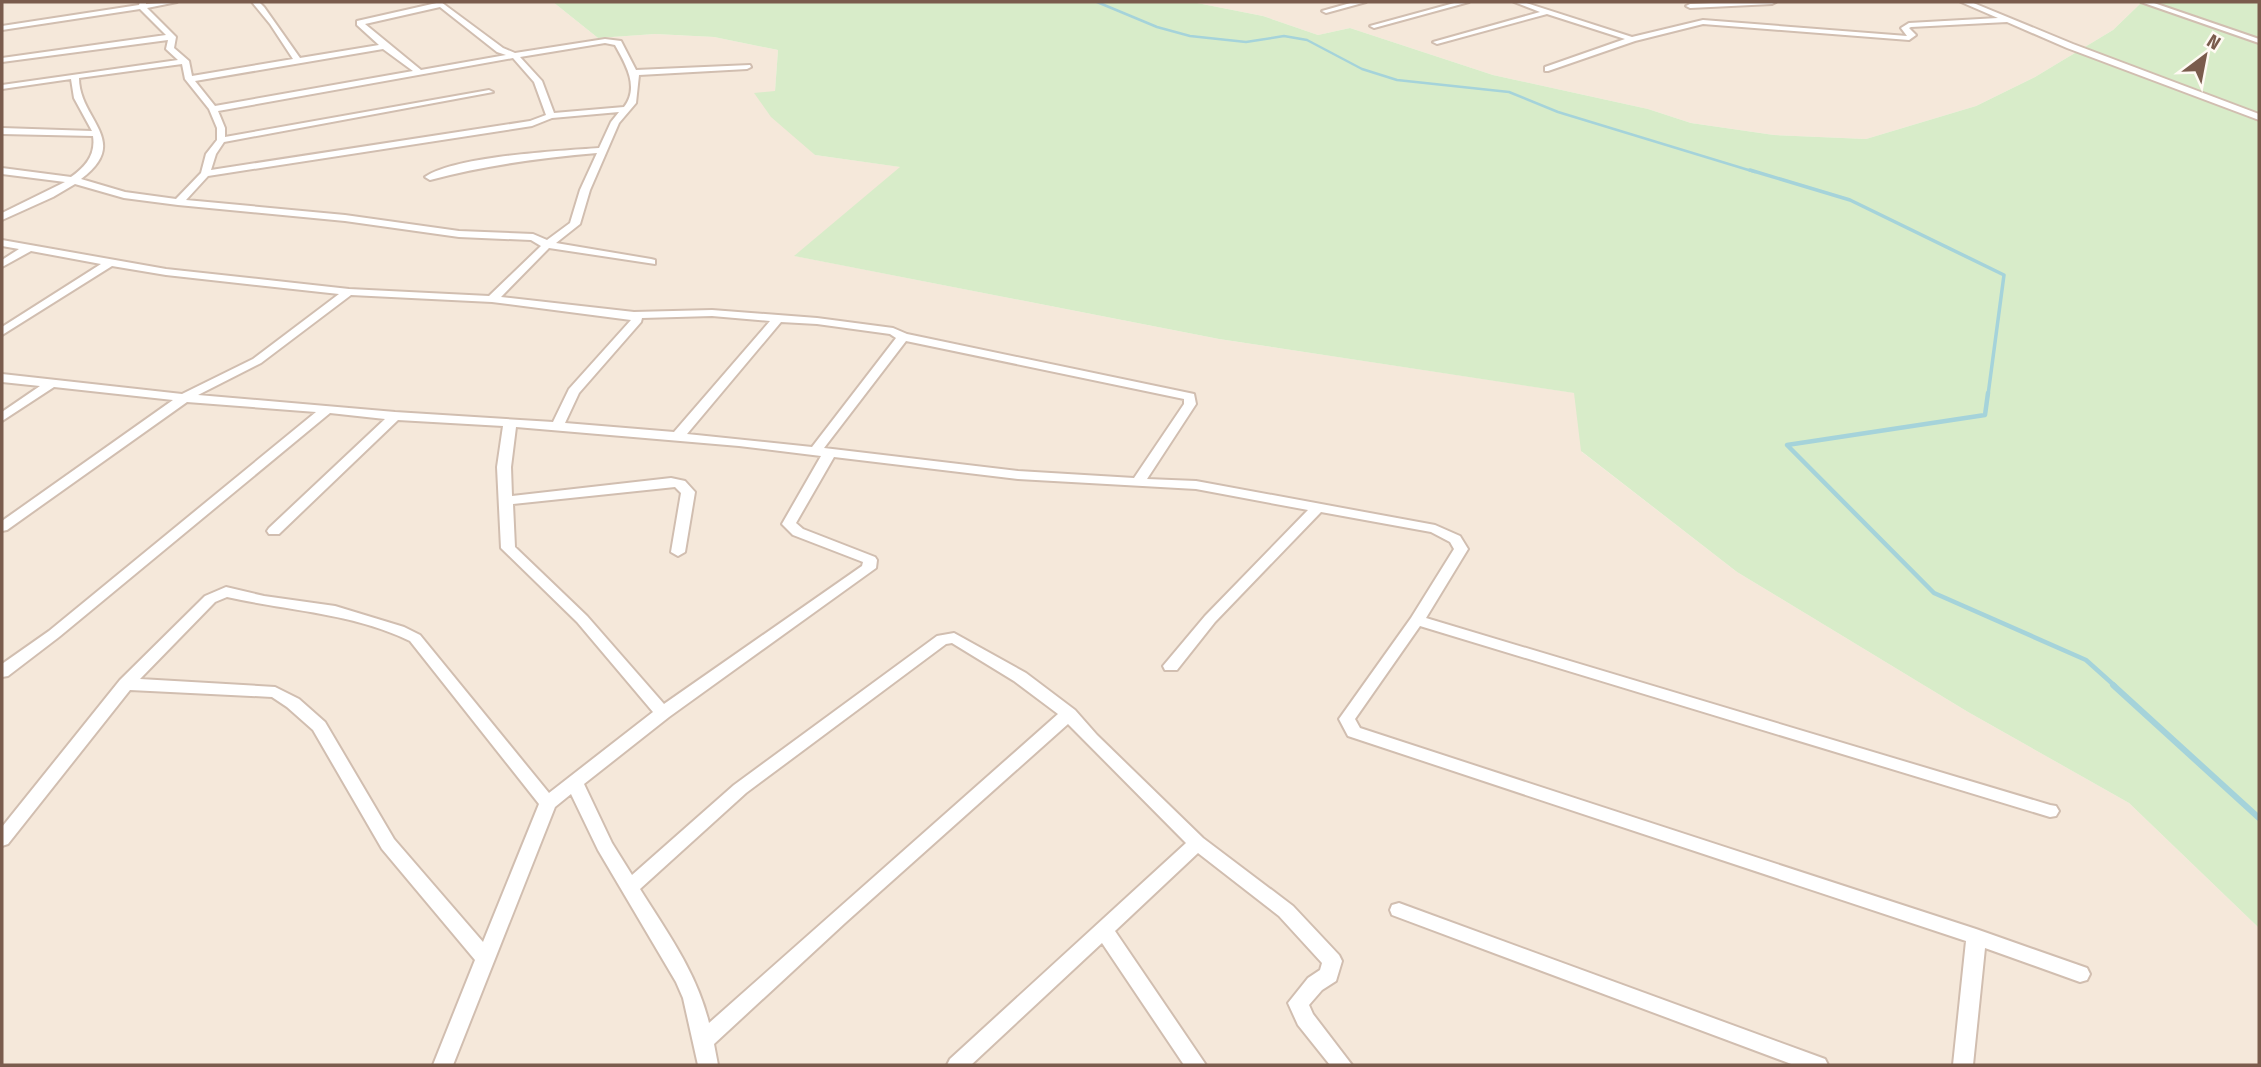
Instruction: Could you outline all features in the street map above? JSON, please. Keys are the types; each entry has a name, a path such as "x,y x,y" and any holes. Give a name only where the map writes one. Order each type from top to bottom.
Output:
{"street":[{"path":"2,28 143,4 174,2"},
{"path":"255,2 270,17 298,61"},
{"path":"1326,11 1362,2"},
{"path":"1374,26 1465,2"},
{"path":"1517,2 1633,39"},
{"path":"1688,4 1772,2"},
{"path":"1965,2 2070,46 2259,117"},
{"path":"2145,2 2259,41"},
{"path":"420,73 360,23 439,3 500,50 514,55 538,81 551,116"},
{"path":"143,4 172,37"},
{"path":"1688,4 1703,22"},
{"path":"1437,42 1548,12"},
{"path":"1548,69 1633,39 1703,22 1909,38 1912,36 1905,28 1909,25 2010,20"},
{"path":"2,60 172,37"},
{"path":"172,37 170,49 186,61 189,79 213,109 222,128 221,141 211,154 205,174 178,202"},
{"path":"213,109 514,55 606,41 618,43 633,73 635,90 632,103 615,122 585,190 575,224 547,245 492,299"},
{"path":"189,79 385,46"},
{"path":"2,86 186,61"},
{"path":"633,73 747,67"},
{"path":"2,217 76,181 97,155 98,134 74,89 75,76"},
{"path":"221,141 489,92"},
{"path":"205,174 543,121 551,116 626,109"},
{"path":"2,131 98,134"},
{"path":"430,177 445,171 496,163 604,150"},
{"path":"2,171 76,181 124,195 178,202 345,218 459,234 533,237 547,245 651,262"},
{"path":"2,243 166,272 349,292 492,299 634,315 712,313 841,324 893,331 903,337 1190,397 1190,404 1138,483"},
{"path":"2,264 27,249"},
{"path":"2,332 109,263"},
{"path":"2,527 184,398 257,361 349,292"},
{"path":"557,426 573,392 637,320 634,315"},
{"path":"677,437 777,320"},
{"path":"443,1065 548,803 663,713 869,568 870,560 798,532 789,524 823,452 903,337"},
{"path":"2,378 184,398 677,437 1018,475 1196,485 1274,497 1317,508 1435,529 1455,538 1461,549 1417,620 1347,719 1354,732 1976,937 2080,974"},
{"path":"2,416 52,383"},
{"path":"2,671 54,634 327,408"},
{"path":"274,531 395,416"},
{"path":"510,424 504,467 508,548 582,619 663,713"},
{"path":"507,501 671,482 680,484 688,492 678,552"},
{"path":"1171,666 1210,620 1317,508"},
{"path":"2,839 10,817 126,684 210,599 226,592 264,601 335,611 399,630 415,638 548,803"},
{"path":"1417,620 2050,811"},
{"path":"630,887 740,789 942,640 954,638 979,650 1069,714 1197,843 1286,911 1332,961 1329,975 1315,984 1298,1003 1305,1019 1342,1065"},
{"path":"126,684 275,692 293,703 318,726 388,844 485,958"},
{"path":"702,1042 791,958 920,848 1069,714"},
{"path":"575,783 604,845 685,979 693,998 708,1065"},
{"path":"957,1065 1034,998 1103,929 1197,843"},
{"path":"1399,910 1818,1065"},
{"path":"1103,929 1196,1065"},
{"path":"1963,1065 1976,937"}],"shaded area":[{"path":"2,2 553,2 598,38 655,34 714,37 778,50 775,92 755,94 815,155 901,167 795,256 1219,339 1575,393 1582,452 1737,572 1968,712 2129,803 2259,928 2259,1065 2,1065"},
{"path":"1192,2 2142,2 2113,30 2035,77 1976,106 1866,139 1774,135 1691,123 1648,109 1493,75 1350,28 1318,35 1263,16"}],"green space":[{"path":"553,2 1192,2 1263,16 1318,35 1350,28 1493,75 1648,109 1691,123 1774,135 1866,139 1976,106 2035,77 2113,30 2142,2 2259,2 2259,928 2129,803 1968,712 1737,572 1581,451 1574,393 1219,339 794,256 900,167 815,155 771,117 754,93 775,91 778,50 714,37 655,34 598,38"}],"waterway":[{"path":"1097,2 1157,27 1190,36 1246,42 1284,36 1307,40 1362,69 1397,80 1509,92 1558,112 1755,172"},
{"path":"1750,170 1850,200 2004,275 1988,395"},
{"path":"1988,393 1985,415 1787,445 1934,593 2086,660 2115,686"},
{"path":"2113,685 2259,818"}]}
